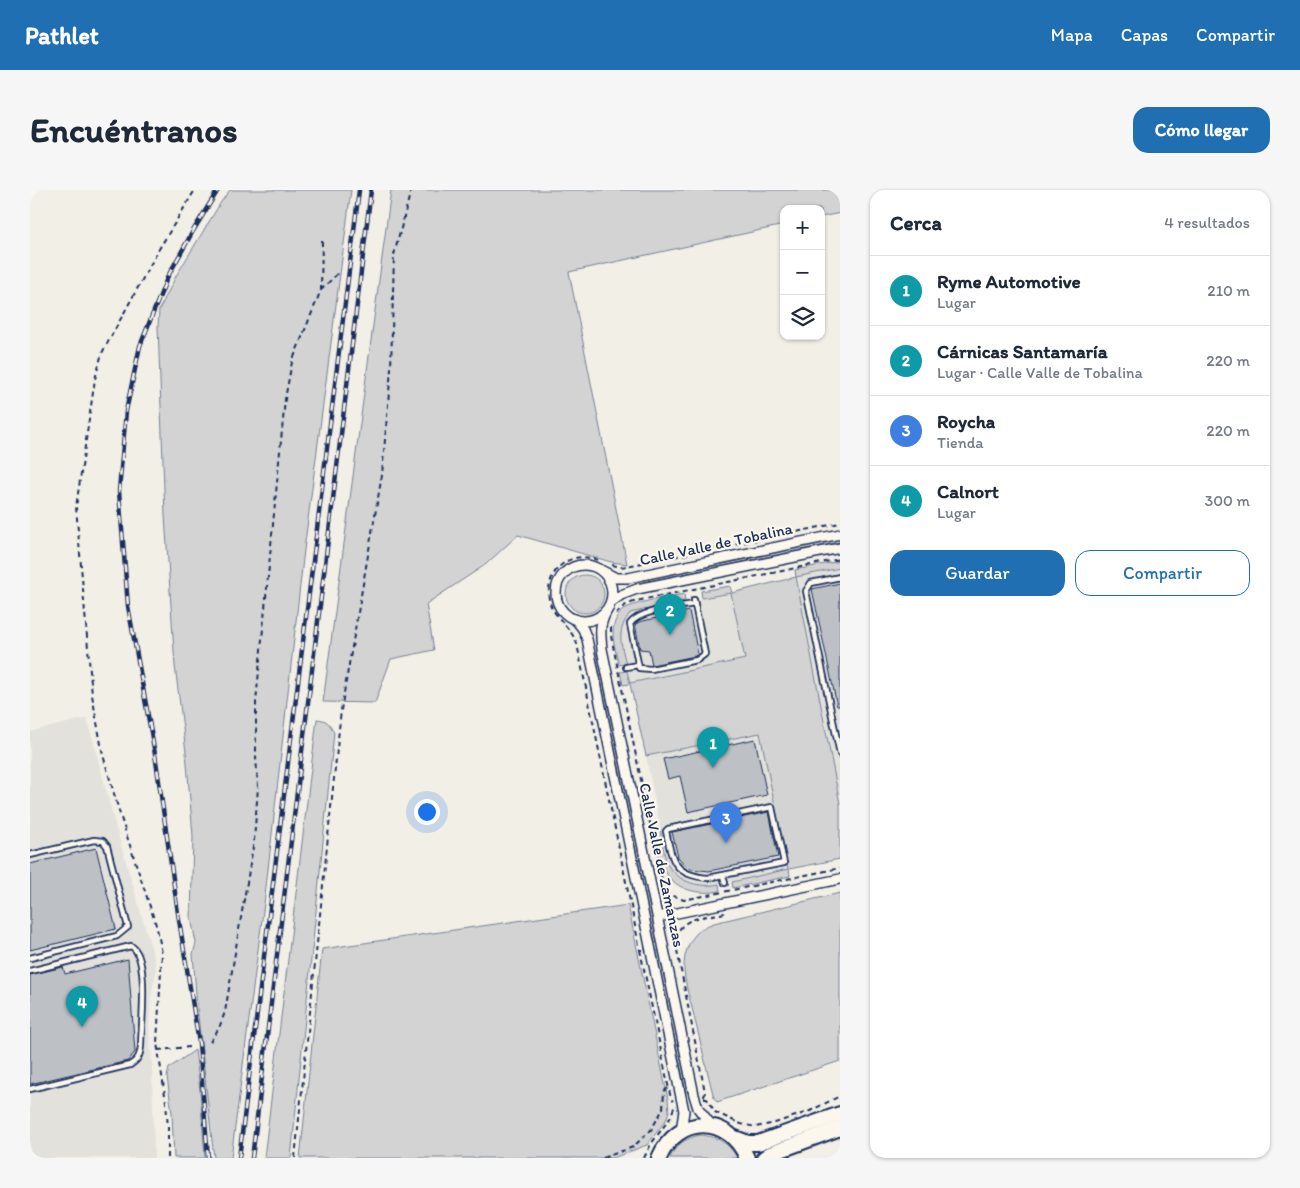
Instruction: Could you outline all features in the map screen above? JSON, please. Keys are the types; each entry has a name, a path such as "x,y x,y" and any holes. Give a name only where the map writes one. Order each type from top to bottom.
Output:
{"main road":[{"path":"659,1158 671,1138 681,1131 701,1125 716,1122 724,1130 734,1131 748,1143 758,1143 840,1114"},
{"path":"764,1158 770,1154 840,1128"},
{"path":"734,1131 748,1158"}],"street":[{"name":"Calle Valle de Tobalina","path":"599,569 616,578 628,578 840,534"},
{"name":"Calle Valle de Tobalina","path":"610,604 621,595 637,589 840,548"},
{"path":"586,564 599,569 610,581 612,596 610,604 601,616 595,619 587,621 575,619 566,614 559,606 556,593 558,582 566,571 579,565 586,564"},
{"name":"Calle Valle de Zamanzas","path":"610,604 602,620 600,637 696,1101 703,1116 716,1122"},
{"name":"Calle Valle de Zamanzas","path":"575,619 587,639 683,1104 681,1131"},
{"path":"658,917 840,879"}],"lane":[{"path":"840,577 811,583 806,591 840,754"},
{"path":"694,602 705,654 697,660 650,669 642,669 638,665 630,624 632,621 640,615 694,602"},
{"path":"626,667 638,665"},
{"path":"772,807 784,863 723,876 696,877 677,866 672,859 666,831 668,829 772,807"},
{"path":"30,856 94,840 103,841 108,846 128,927 117,936 30,958"},
{"path":"723,876 725,883"},
{"path":"30,970 131,946 135,948 140,958 143,981 141,1046 137,1061 130,1065 30,1090"},
{"path":"812,1124 840,1107"}],"path":[{"path":"168,1158 168,1128 157,1042 162,953 103,755 92,695 76,507 95,379 102,352 159,249 195,190"},
{"path":"296,1158 341,710 382,475 391,369 394,255 412,190"},
{"path":"210,1042 219,1028 225,1012 254,841 258,787 256,702 285,399 292,362 321,290 322,241"},
{"path":"321,290 340,271"},
{"path":"615,616 624,606 636,601 840,559"},
{"path":"612,621 611,636 664,890 670,895 684,900 840,868"},
{"path":"716,1122 713,1113 704,1099 705,1092 675,940 679,930 686,922 727,913"},
{"path":"640,950 671,1099"},
{"path":"158,1050 189,1047"},
{"path":"602,1158 633,1147 645,1137 663,1109 664,1091 668,1088"},
{"path":"704,1099 707,1100 715,1112 741,1124 756,1127 775,1123 810,1111 840,1096"},
{"path":"644,1158 651,1144 670,1118 673,1106 683,1104"},
{"path":"727,1122 734,1131"}],"shaded area":[{"path":"230,190 351,190 304,550 265,896 231,1158 214,1158 193,954 196,943 191,918 193,836 186,752 175,666 165,516 158,326 159,310 176,276"},
{"path":"391,190 840,190 840,213 825,216 825,205 780,205 780,226 569,272 627,564 611,562 518,535 485,565 426,604 434,650 391,659 375,703 323,702"},
{"path":"840,540 840,542 645,582 644,579"},
{"path":"840,561 840,568 796,577 795,570"},
{"path":"840,568 840,804 796,577"},
{"path":"585,575 598,581 604,594 598,607 585,613 572,607 566,594 572,581"},
{"path":"796,577 840,804 840,859 789,869 790,876 733,888 732,882 788,869 760,733 646,756 630,684 623,685 620,672 627,671 630,683 745,659 731,593 702,598 701,591 730,586 732,593"},
{"path":"731,593 745,659 630,683 619,634 630,613"},
{"path":"684,594 685,601 630,613 621,632 621,644 626,664 619,665 613,634 618,615 628,607"},
{"path":"598,653 646,885 643,886 595,654"},
{"path":"87,718 116,828 155,961 156,971 151,997 149,1029 152,1063 154,1158 30,1158 30,732"},
{"path":"317,719 328,723 334,733 291,1158 264,1158"},
{"path":"760,733 788,869 709,886 691,883 680,877 668,866 646,756"},
{"path":"660,828 669,867 679,877 691,883 698,885 719,884 720,891 697,892 689,890 675,883 670,878 661,861 653,829"},
{"path":"647,892 658,942 655,943 644,893"},
{"path":"840,893 840,1061 717,1102 714,1098 685,979 684,963 689,944 699,931 708,925"},
{"path":"628,905 669,1111 666,1120 647,1145 613,1158 300,1158 322,949"},
{"path":"659,950 689,1092 686,1092 656,951"},
{"path":"195,1050 205,1158 174,1158 172,1113 167,1077 169,1068"},
{"path":"700,1135 722,1141 737,1158 670,1158 682,1142"}],"building":[{"path":"840,583 840,706 837,706 812,589"},
{"path":"689,611 698,654 652,665 649,650 640,649 635,624"},
{"path":"755,739 767,795 688,812 680,776 668,779 663,759"},
{"path":"769,812 778,857 709,871 691,869 678,857 672,832"},
{"path":"96,848 116,929 30,950 30,864"},
{"path":"128,959 135,1052 128,1061 30,1084 30,975 63,967 65,974"}],"railway":[{"path":"208,1158 199,1043 155,754 128,606 119,491 126,411 140,346 167,278 218,190"},
{"path":"239,1158 359,190"},
{"path":"252,1158 371,190"}],"place":[{"name":"Cárnicas Santamaría","path":"670,635"},
{"name":"Ryme Automotive","path":"713,768"},
{"name":"Roycha","path":"726,843"},
{"name":"Calnort","path":"82,1027"}]}
